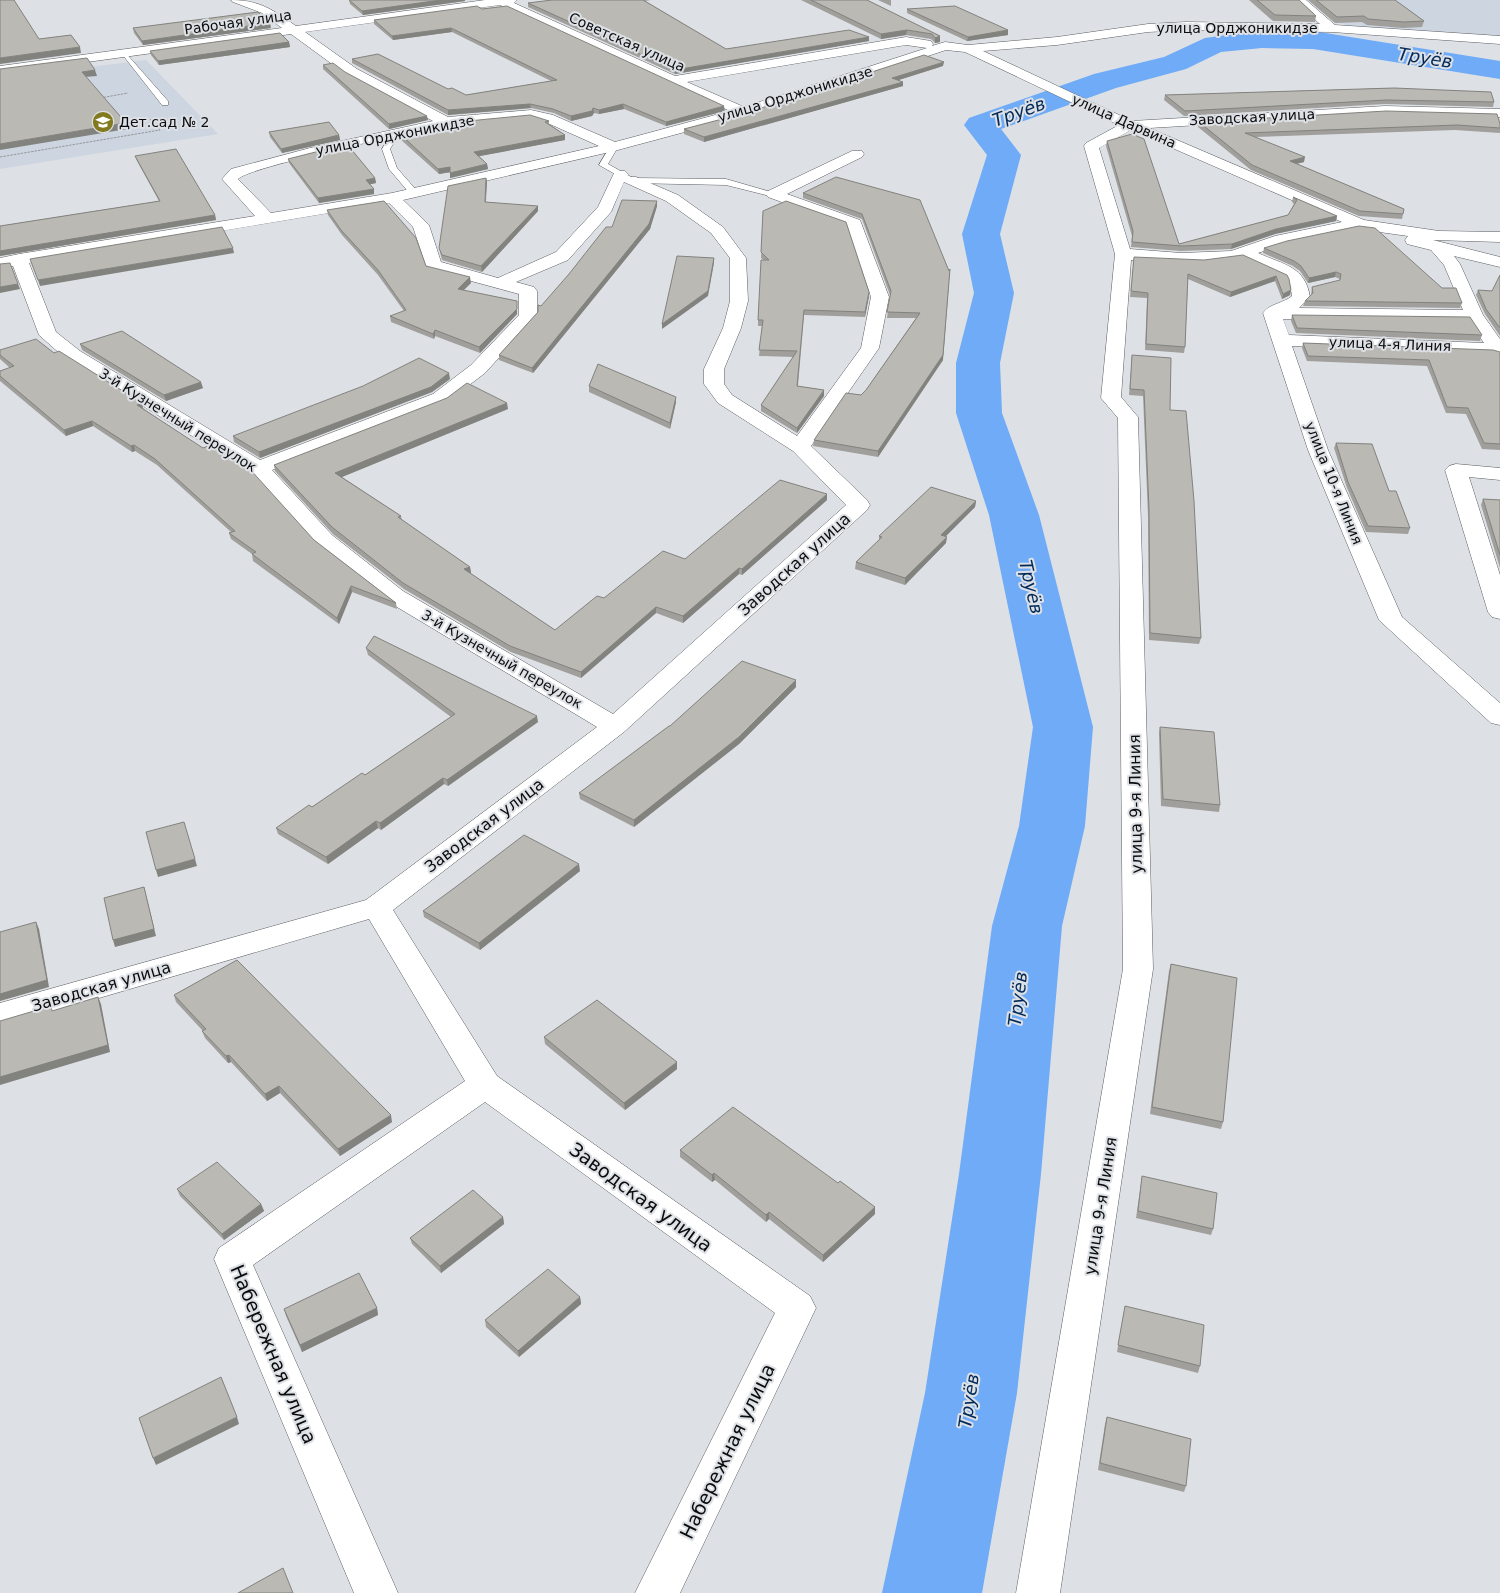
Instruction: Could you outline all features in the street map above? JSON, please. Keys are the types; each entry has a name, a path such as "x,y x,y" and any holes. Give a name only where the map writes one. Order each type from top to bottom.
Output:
{"street":[{"path":"237,0 266,10 291,30 352,72 446,122"},
{"name":"Рабочая улица","path":"0,70 503,0"},
{"name":"Советская улица","path":"503,0 743,112"},
{"path":"1299,0 1332,28"},
{"name":"улица Орджоникидзе","path":"673,80 906,41 944,42 968,49 1057,41 1148,28 1186,26 1332,28 1500,40"},
{"name":"улица Орджоникидзе","path":"10,261 392,198 614,147 743,112 944,42"},
{"name":"улица Дарвина","path":"968,49 1130,124 1358,224"},
{"name":"Заводская улица","path":"1123,254 1091,146 1130,124 1385,110 1500,113"},
{"name":"улица Орджоникидзе","path":"267,219 230,179 236,172 251,166 446,122 531,114 548,118 614,147"},
{"path":"774,194 857,154"},
{"path":"498,284 562,256 605,209 626,177 672,198 717,230 738,258 739,301 732,328 714,369 714,384 725,399 800,448 870,348 880,297 854,223 774,194"},
{"path":"258,468 440,398 478,370 528,316 528,291 433,265 421,225 392,198"},
{"path":"1123,254 1152,258 1233,256 1281,240 1358,224 1439,236 1500,237"},
{"path":"1358,224 1500,262"},
{"path":"1437,246 1452,264 1474,316 1499,350"},
{"path":"1242,252 1293,275 1305,289 1301,297 1291,306 1272,313"},
{"name":"улица 9-я Линия","path":"1038,1593 1138,969 1128,416 1111,398 1123,254"},
{"name":"3-й Кузнечный переулок","path":"10,261 48,335 72,355 258,468 324,540 394,596 615,726"},
{"path":"1452,264 1500,274"},
{"name":"улица 4-я Линия","path":"1272,313 1474,316"},
{"name":"улица 10-я Линия","path":"1272,313 1318,450 1391,620 1500,716"},
{"name":"улица 4-я Линия","path":"1280,340 1499,350"},
{"name":"Заводская улица","path":"0,1015 376,906 615,726 860,505 800,448"},
{"path":"1500,474 1456,470 1500,612"},
{"name":"Заводская улица","path":"376,906 485,1085 797,1308"},
{"name":"Набережная улица","path":"376,1593 232,1259 485,1085"},
{"name":"Набережная улица","path":"657,1593 797,1308"}],"lane":[{"path":"124,53 165,103"},
{"path":"396,133 386,149 393,169 414,193"},
{"path":"614,147 603,165 626,177 726,182 774,194"}],"path":[{"path":"93,99 129,93"},
{"path":"0,157 160,130 147,115"}],"shaded area":[{"path":"1311,0 1500,0 1500,39 1353,28 1336,22"},
{"name":"Дет.сад № 2","path":"146,60 218,134 0,169 0,110 50,72"}],"building":[{"path":"0,0 14,0 39,39 71,35 80,47 0,58"},
{"path":"349,0 441,0 362,11"},
{"path":"552,0 643,0 726,49 849,30 869,37 675,70 528,3"},
{"path":"811,0 867,0 940,36 935,38 932,34 907,30 881,34"},
{"path":"1257,0 1299,0 1316,16 1275,15"},
{"path":"1316,0 1395,0 1424,21 1404,22 1368,19 1364,16 1337,17"},
{"path":"477,6 482,9 507,6 724,106 666,122 623,104 599,110 593,108 592,111 571,116 553,109 530,104 448,110 352,59 378,54 448,89 452,88 466,95 557,80 451,28 392,36 374,20"},
{"path":"955,6 1008,30 968,37 907,9"},
{"path":"258,12 270,23 142,41 133,28"},
{"path":"280,33 289,42 158,61 150,51"},
{"path":"924,55 944,62 892,78 903,82 704,137 684,129 749,112"},
{"path":"87,58 95,70 82,72 126,123 0,144 0,69"},
{"path":"333,63 345,72 427,116 389,124 323,65"},
{"path":"1394,88 1491,92 1494,102 1386,100 1185,111 1165,95"},
{"path":"1386,111 1497,114 1500,128 1457,125 1245,133 1305,157 1290,161 1404,209 1403,214 1360,211 1252,165 1199,122"},
{"path":"530,115 549,121 545,122 565,135 474,152 487,164 450,173 450,167 438,169 399,133 458,122"},
{"path":"329,122 339,135 281,149 269,132"},
{"path":"1132,134 1144,139 1179,244 1288,215 1297,200 1293,197 1337,216 1276,229 1232,244 1182,246 1132,242 1133,231 1107,141"},
{"path":"347,144 375,178 366,180 374,189 318,198 288,159"},
{"path":"176,149 215,215 0,251 0,226 160,201 135,156"},
{"path":"836,177 920,200 949,271 950,269 943,355 878,451 814,440 846,393 861,395 866,390 920,313 887,312 891,291 862,214 803,193"},
{"path":"486,178 485,202 538,206 481,266 442,255 439,248 448,186"},
{"path":"622,200 657,201 649,224 532,368 499,355 538,312 538,305 541,306 569,274 606,227 612,227"},
{"path":"384,201 416,238 426,266 470,277 458,289 517,301 517,309 479,347 435,330 433,334 390,316 406,310 378,270 341,230 327,210"},
{"path":"786,201 846,222 869,292 865,312 804,310 797,386 824,390 797,428 761,405 797,351 759,350 763,320 758,320 761,260 769,260 761,252 763,211"},
{"path":"1359,226 1375,228 1442,288 1456,288 1462,303 1305,301 1313,293 1312,287 1340,280 1341,274 1336,272 1309,278 1301,266 1294,261 1264,248 1287,241"},
{"path":"222,227 233,248 38,280 30,259"},
{"path":"1243,255 1287,275 1291,290 1283,294 1276,276 1231,292 1188,274 1185,347 1146,344 1148,293 1131,291 1134,257 1204,260"},
{"path":"677,256 714,258 708,291 662,324"},
{"path":"10,263 18,284 0,287 0,264"},
{"path":"1500,275 1500,328 1486,309 1478,290 1492,291"},
{"path":"1292,315 1470,317 1482,335 1297,328"},
{"path":"122,331 201,382 164,395 80,344"},
{"path":"36,339 54,353 59,351 142,403 137,405 203,448 211,445 248,467 314,540 396,603 351,586 337,618 252,554 256,552 229,533 235,531 155,459 92,421 64,430 0,376 0,371 14,366 0,355 0,350"},
{"path":"1303,343 1493,350 1500,352 1500,444 1484,443 1468,408 1447,407 1429,360 1308,356"},
{"path":"1132,355 1171,358 1170,410 1186,411 1194,501 1201,638 1150,633 1149,510 1144,390 1130,389"},
{"path":"419,358 449,373 431,387 259,452 233,436 363,386"},
{"path":"598,364 676,397 670,423 589,386"},
{"path":"467,383 507,403 335,473 401,516 398,517 470,567 464,569 555,630 597,596 604,598 663,551 685,559 780,480 827,494 742,569 739,568 683,616 656,607 581,672 510,646 403,583 332,527 274,465 447,398"},
{"path":"1336,443 1372,444 1389,491 1396,491 1410,528 1368,526 1348,482"},
{"path":"931,487 976,501 941,535 947,537 905,578 856,562 882,537 879,536"},
{"path":"1483,499 1500,500 1500,555"},
{"path":"374,636 537,716 447,780 443,778 380,823 376,821 326,857 276,828 309,805 312,807 362,773 365,775 455,714 366,648"},
{"path":"742,661 796,680 739,737 634,820 579,793 670,726"},
{"path":"1160,727 1214,732 1220,805 1163,799"},
{"path":"184,822 195,859 156,870 146,832"},
{"path":"524,835 579,864 479,943 423,911 457,886"},
{"path":"144,887 154,929 113,940 104,898"},
{"path":"36,922 47,980 0,994 0,932"},
{"path":"237,960 391,1115 338,1149 279,1086 265,1094 229,1055 226,1056 202,1031 206,1029 174,995"},
{"path":"1171,964 1237,978 1223,1122 1152,1107"},
{"path":"98,997 108,1045 0,1077 0,1021 51,1006 52,1011"},
{"path":"597,1000 677,1062 624,1103 544,1037"},
{"path":"733,1107 838,1183 840,1181 875,1207 823,1255 769,1212 766,1215 714,1173 712,1175 680,1150"},
{"path":"217,1162 261,1204 222,1234 177,1189"},
{"path":"1142,1176 1217,1193 1213,1229 1138,1211"},
{"path":"473,1190 503,1217 440,1266 410,1238"},
{"path":"548,1269 580,1297 518,1351 485,1320"},
{"path":"359,1273 377,1308 300,1345 284,1309"},
{"path":"1125,1306 1204,1325 1200,1366 1118,1345"},
{"path":"221,1377 237,1417 153,1458 139,1418"},
{"path":"1107,1417 1191,1439 1186,1486 1100,1463"},
{"path":"283,1568 293,1593 238,1593"}],"waterway":[{"name":"Труёв","path":"932,1593 971,1393 1000,1174 1027,926 1052,826 1063,727 1014,515 979,413 978,363 994,293 981,234 1004,155 981,125 1105,81 1175,63 1215,44 1262,39 1313,40 1500,70"}],"place":[{"name":"Дет.сад № 2","path":"103,122"}]}
